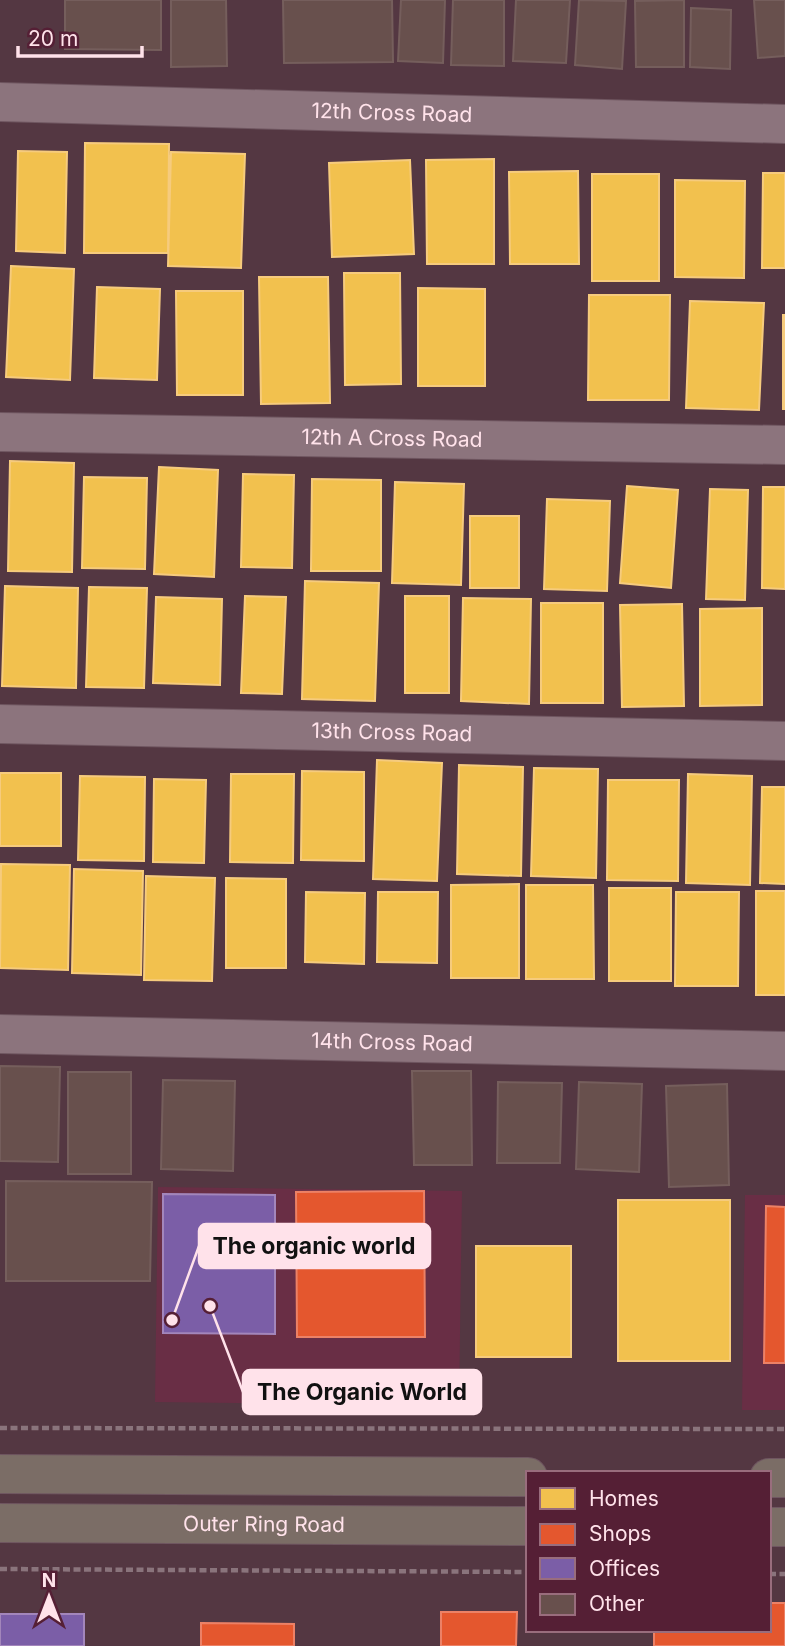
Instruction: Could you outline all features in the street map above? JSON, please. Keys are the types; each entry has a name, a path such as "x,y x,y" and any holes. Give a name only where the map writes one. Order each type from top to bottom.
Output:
{"highway":[{"path":"0,1474 526,1477"},
{"name":"Outer Ring Road","path":"0,1522 526,1525"}],"street":[{"name":"12th Cross Road","path":"0,102 785,124"},
{"name":"12th A Cross Road","path":"0,432 785,445"},
{"name":"13th Cross Road","path":"0,723 785,741"},
{"name":"14th Cross Road","path":"0,1034 785,1051"}],"path":[{"path":"0,1428 785,1429"},
{"path":"0,1569 526,1572"}],"shaded area":[{"path":"158,1187 462,1191 459,1406 155,1402"},
{"path":"745,1195 785,1195 785,1410 742,1410"}],"building: Homes":[{"path":"85,143 169,144 168,253 84,253"},
{"path":"18,151 67,152 65,253 16,251"},
{"path":"171,152 245,154 241,268 168,266"},
{"path":"494,159 494,264 427,264 426,160"},
{"path":"410,160 414,254 332,257 329,163"},
{"path":"578,171 579,264 510,264 509,172"},
{"path":"763,173 785,173 785,268 762,268"},
{"path":"592,174 659,174 659,281 592,281"},
{"path":"675,180 745,181 744,278 675,277"},
{"path":"11,266 74,269 70,380 6,377"},
{"path":"344,273 400,273 401,384 345,385"},
{"path":"259,277 328,277 330,403 261,404"},
{"path":"97,287 160,289 157,380 94,378"},
{"path":"418,288 485,289 485,386 418,386"},
{"path":"176,291 243,291 243,395 177,395"},
{"path":"589,295 670,295 669,400 588,400"},
{"path":"690,301 764,303 759,410 686,408"},
{"path":"785,315 785,409 783,409"},
{"path":"10,461 74,463 72,572 8,571"},
{"path":"159,467 218,470 214,577 154,574"},
{"path":"243,474 294,475 292,568 241,567"},
{"path":"84,477 147,478 145,569 82,568"},
{"path":"312,479 381,480 381,571 311,571"},
{"path":"395,482 464,484 461,585 392,583"},
{"path":"627,486 678,490 671,588 620,583"},
{"path":"763,487 785,487 785,589 762,588"},
{"path":"710,489 748,490 745,600 706,599"},
{"path":"547,499 610,501 607,591 544,589"},
{"path":"470,516 519,516 519,588 470,588"},
{"path":"305,581 379,583 375,701 302,699"},
{"path":"5,586 78,588 76,688 2,686"},
{"path":"89,587 147,588 144,688 86,687"},
{"path":"245,596 286,597 282,694 241,693"},
{"path":"405,596 449,596 449,693 405,693"},
{"path":"156,597 222,599 220,685 153,683"},
{"path":"463,598 531,599 529,704 461,701"},
{"path":"541,603 603,603 603,703 541,703"},
{"path":"682,604 684,706 622,707 620,605"},
{"path":"762,608 762,705 700,706 700,609"},
{"path":"377,760 442,763 437,881 373,879"},
{"path":"459,765 523,767 521,876 457,874"},
{"path":"534,768 598,769 596,878 531,876"},
{"path":"302,771 364,772 364,861 301,860"},
{"path":"0,773 61,773 61,846 0,846"},
{"path":"231,774 294,774 293,863 230,862"},
{"path":"688,774 752,776 750,885 686,883"},
{"path":"80,776 145,777 144,861 78,860"},
{"path":"154,779 206,780 204,863 153,862"},
{"path":"608,780 679,780 678,881 607,880"},
{"path":"762,787 785,787 785,884 760,883"},
{"path":"1,864 70,865 68,970 0,968"},
{"path":"74,869 143,871 141,975 72,973"},
{"path":"146,876 215,878 212,981 144,980"},
{"path":"226,878 286,879 286,968 226,968"},
{"path":"519,884 519,978 451,978 451,885"},
{"path":"526,885 593,885 594,979 526,979"},
{"path":"609,888 671,888 671,981 609,981"},
{"path":"756,891 785,891 785,995 756,995"},
{"path":"306,892 365,893 364,964 305,962"},
{"path":"378,892 438,892 437,963 377,962"},
{"path":"676,892 739,892 738,986 675,986"},
{"path":"618,1200 730,1200 730,1361 618,1361"},
{"path":"476,1246 571,1246 571,1357 476,1357"}],"building: Shops":[{"path":"424,1191 425,1337 297,1337 296,1192"},
{"path":"766,1206 785,1207 785,1363 764,1363"},
{"path":"771,1603 785,1603 785,1646 654,1646 654,1632 771,1632"},
{"path":"441,1612 517,1612 516,1646 441,1646"},
{"path":"201,1623 294,1624 294,1646 201,1646"}],"building: Offices":[{"path":"163,1194 275,1195 275,1334 163,1333"},
{"path":"0,1614 84,1614 84,1646 0,1646"}],"building: Other":[{"path":"65,0 161,0 161,50 65,49"},
{"path":"171,0 226,0 227,66 171,67"},
{"path":"283,0 392,0 393,62 284,63"},
{"path":"401,0 445,0 443,63 398,61"},
{"path":"453,0 504,0 504,66 451,65"},
{"path":"516,0 570,0 566,63 513,61"},
{"path":"579,0 626,1 622,69 575,65"},
{"path":"684,0 684,67 636,67 635,1"},
{"path":"754,0 785,0 785,56 758,58"},
{"path":"691,8 731,10 730,69 690,67"},
{"path":"0,1066 60,1067 58,1162 0,1161"},
{"path":"412,1071 471,1071 472,1165 414,1165"},
{"path":"68,1072 131,1072 131,1174 68,1174"},
{"path":"163,1080 235,1081 233,1171 161,1169"},
{"path":"498,1082 562,1083 560,1163 497,1163"},
{"path":"579,1082 642,1084 639,1172 576,1169"},
{"path":"727,1084 729,1185 669,1187 666,1086"},
{"path":"6,1181 152,1182 150,1281 6,1281"}],"place":[{"name":"The Organic World","path":"210,1306"},
{"name":"The organic world","path":"172,1320"}]}
